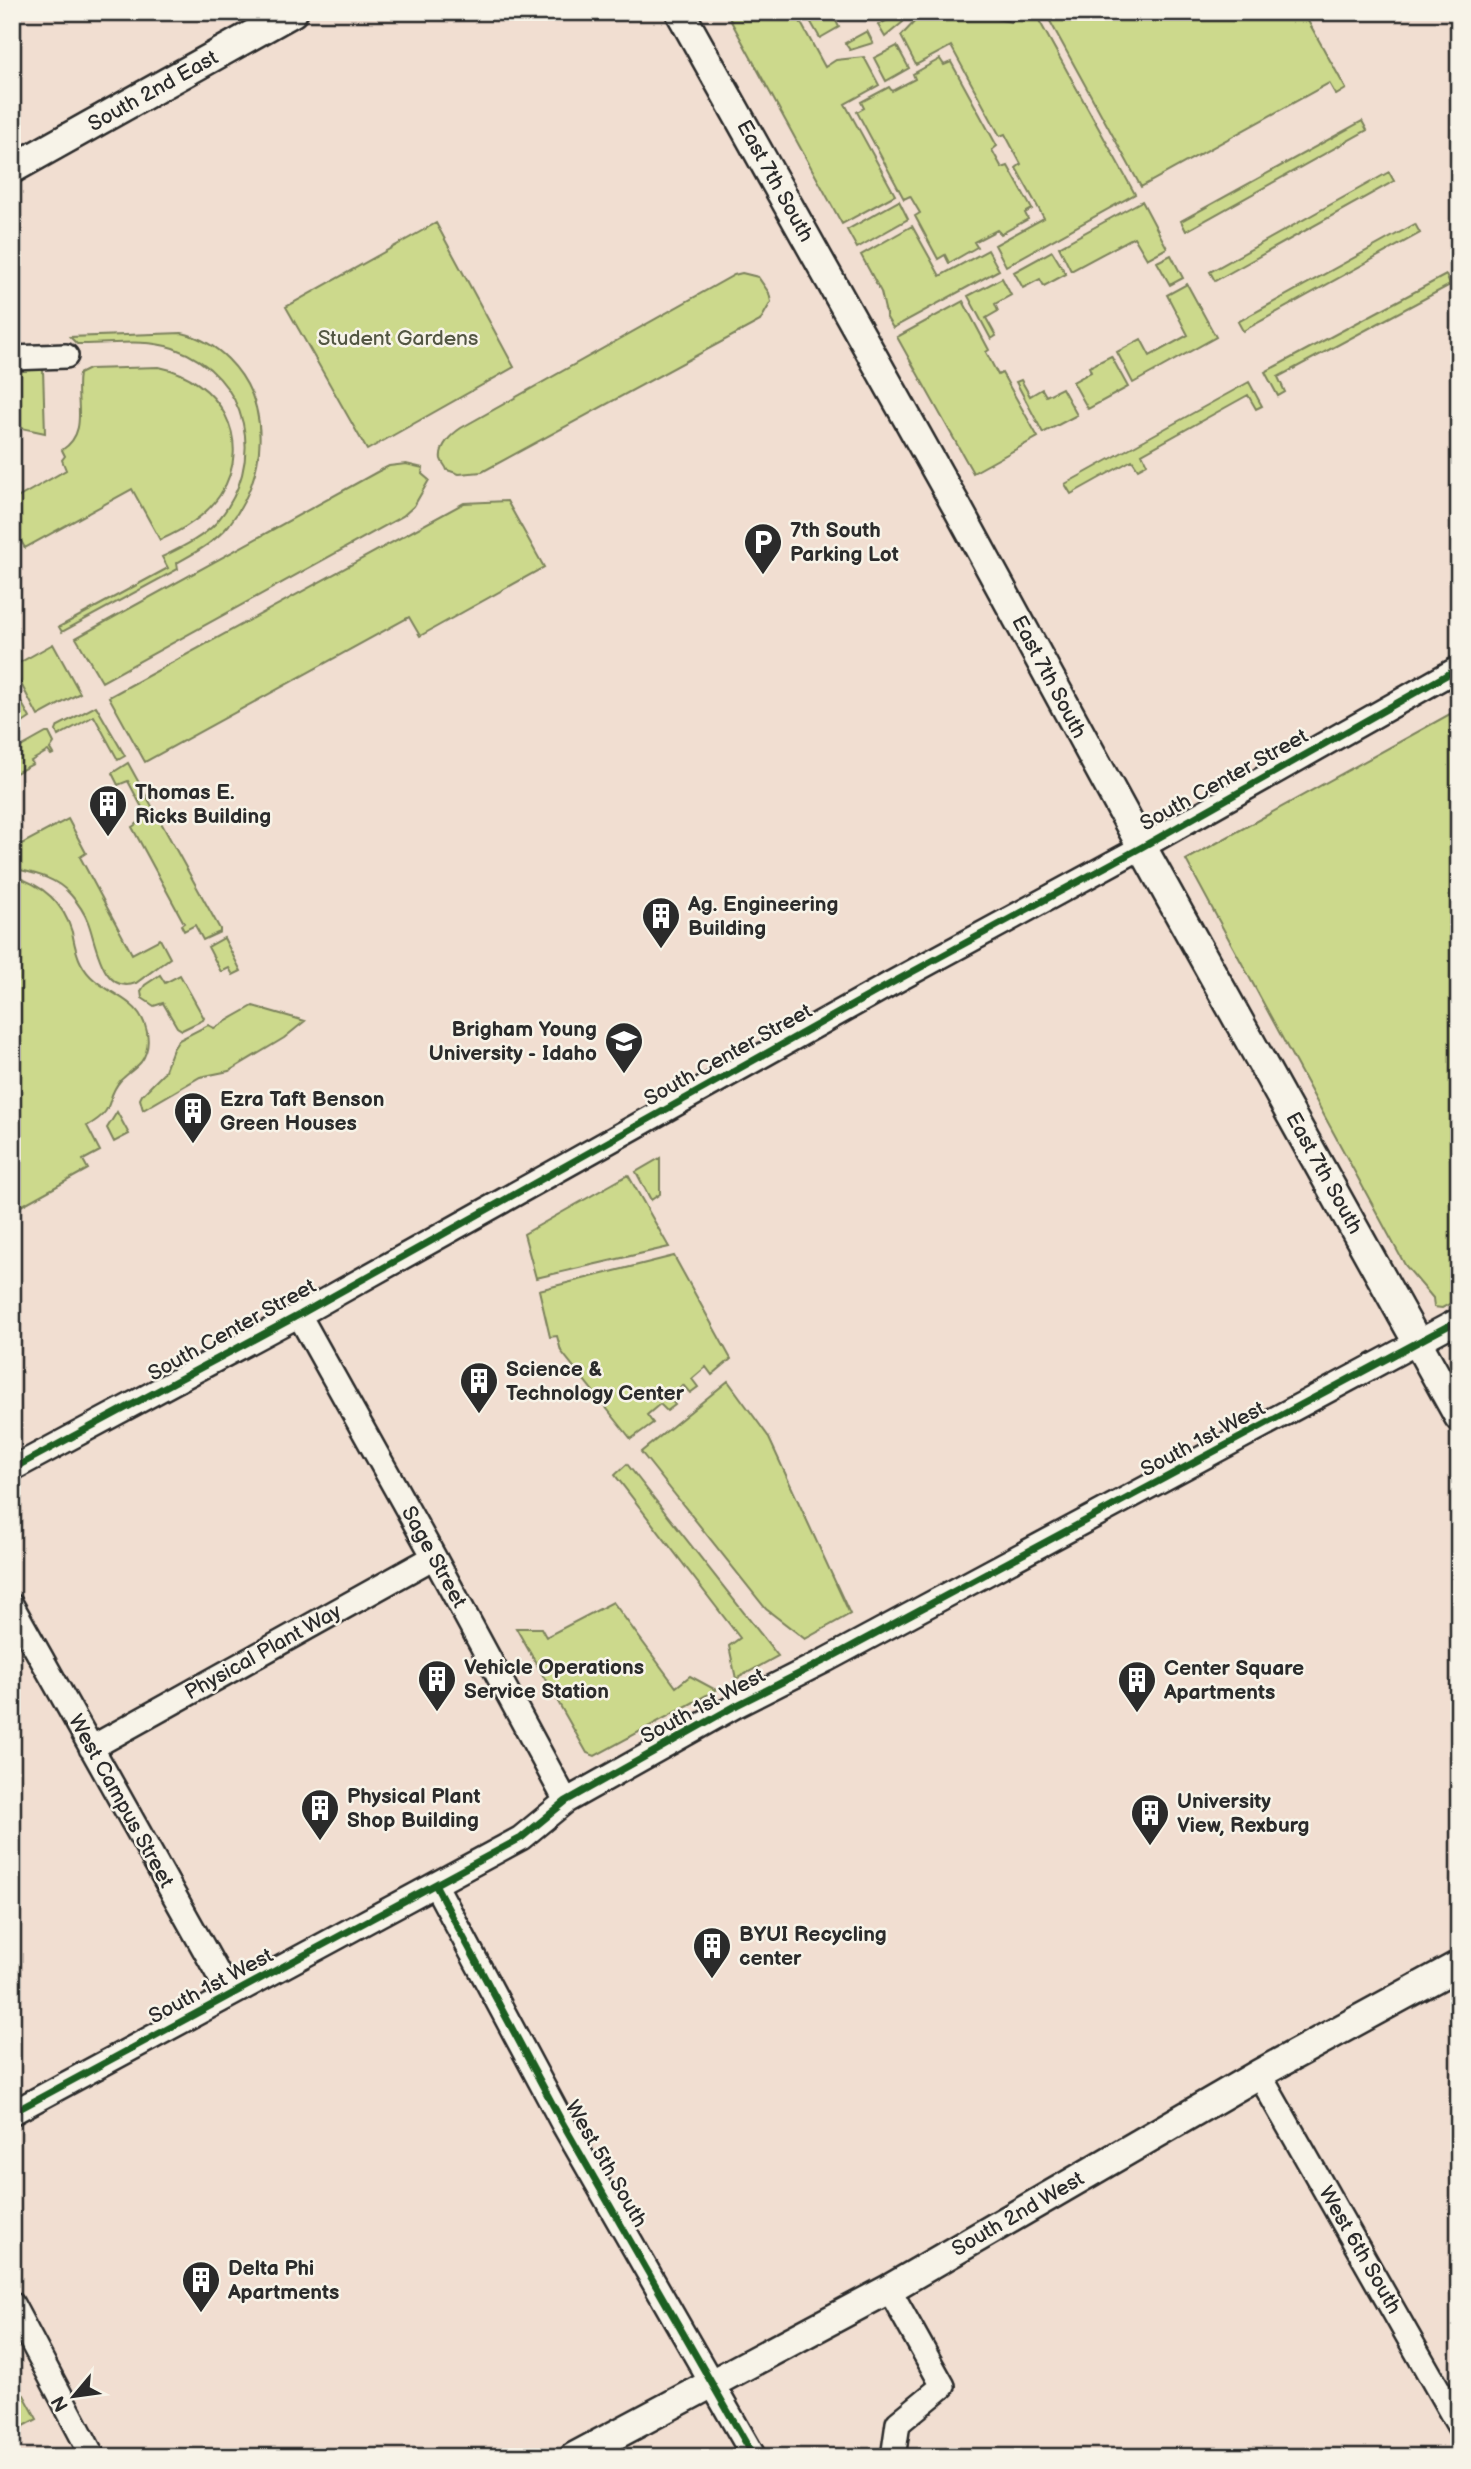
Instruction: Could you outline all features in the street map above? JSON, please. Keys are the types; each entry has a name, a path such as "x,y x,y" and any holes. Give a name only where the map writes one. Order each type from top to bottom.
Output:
{"main road":[{"name":"South 2nd East","path":"12,169 293,12"},
{"name":"East 7th South","path":"680,12 957,507 1142,847 1459,1417"},
{"name":"South 2nd West","path":"574,2457 889,2288 1259,2074 1459,1965"}],"street":[{"path":"12,358 66,356"},
{"name":"South Center Street","path":"12,1469 299,1315 1459,668"},
{"name":"Sage Street","path":"299,1315 566,1801"},
{"name":"South 1st West","path":"12,2113 521,1838 566,1801 737,1705 826,1660 1459,1320"},
{"name":"Physical Plant Way","path":"91,1748 434,1557"},
{"name":"West Campus Street","path":"12,1606 230,1995"},
{"name":"West 5th South","path":"436,1885 562,2122 754,2457"},
{"name":"West 6th South","path":"1259,2074 1459,2426"},
{"path":"889,2288 943,2386 898,2423 894,2451 897,2457"},
{"path":"12,2304 93,2457"}],"green space":[{"path":"726,12 795,12 825,67 836,60 864,57 879,85 845,104 895,195 842,224"},
{"path":"805,12 841,12 844,17 836,21 839,27 820,38"},
{"path":"928,12 988,12 997,19 1011,22 1035,13 1135,194 1006,266 995,245 1044,218 1016,168 1021,164 1005,134 1000,136 951,46 916,65 901,36 918,18"},
{"path":"1045,12 1303,12 1346,89 1336,95 1329,83 1141,187"},
{"path":"899,14 903,22 885,37 878,25"},
{"path":"867,31 873,43 850,50 845,43"},
{"path":"897,46 909,68 886,81 874,58"},
{"path":"940,59 944,65 951,62 997,146 992,150 1002,168 1008,166 1032,209 1025,213 1028,219 1001,234 997,230 974,242 977,247 949,263 945,255 938,259 915,216 920,213 910,196 904,199 857,112 864,108 861,102 889,87 892,91 915,79 913,74"},
{"path":"1362,121 1367,130 1186,231 1181,221"},
{"path":"1389,172 1394,181 1215,281 1210,272"},
{"path":"899,201 908,219 857,248 847,230"},
{"path":"1142,201 1167,248 1147,259 1134,237 1071,271 1059,247"},
{"name":"Student Gardens","path":"436,223 514,367 367,450 286,307"},
{"path":"1415,224 1420,233 1243,331 1238,322"},
{"path":"912,226 940,276 988,250 999,270 893,328 887,318 881,292 861,255"},
{"path":"1052,251 1066,274 1044,286 1040,279 1023,288 1014,272"},
{"path":"1171,255 1183,278 1170,285 1157,262"},
{"path":"742,273 758,277 769,293 771,302 760,321 482,472 459,474 447,470 441,459 442,450 450,437 461,428 734,275"},
{"path":"1446,275 1450,285 1278,377 1285,392 1278,396 1265,372"},
{"path":"1002,278 1011,295 995,304 998,311 986,318 996,336 991,339 968,296"},
{"path":"1187,284 1216,337 1133,383 1117,352 1141,339 1150,356 1188,335 1167,295"},
{"path":"963,301 989,350 986,352 998,375 1002,373 1038,437 973,473 897,337"},
{"path":"182,333 195,337 223,354 243,377 258,418 260,440 251,485 242,506 224,531 177,563 178,569 62,632 59,627 168,568 162,557 204,533 216,523 232,499 242,474 246,448 243,423 234,399 220,378 199,361 173,348 138,343 77,344 70,337"},
{"path":"1111,356 1128,387 1088,409 1073,382 1091,372 1089,367"},
{"path":"159,367 199,384 214,398 225,415 232,433 234,453 230,474 220,495 193,522 160,540 132,489 25,548 12,525 12,501 66,470 62,450 71,443 76,434 79,374 89,369"},
{"path":"43,369 45,433 12,426 12,370"},
{"path":"1021,380 1030,396 1042,389 1046,396 1062,388 1077,415 1043,433 1016,382"},
{"path":"1249,382 1262,406 1256,409 1248,395 1142,454 1147,464 1138,469 1132,460 1071,494 1065,484"},
{"path":"406,464 423,468 422,474 429,480 414,506 403,516 102,682 76,638 377,472 389,466"},
{"path":"507,501 544,567 420,636 409,617 145,762 109,697 464,503"},
{"path":"53,644 80,693 38,716 12,667"},
{"path":"12,685 30,718 12,730"},
{"path":"96,706 125,756 118,760 94,716 58,736 58,726"},
{"path":"1459,709 1459,1299 1442,1308 1434,1307 1433,1298 1405,1265 1186,860"},
{"path":"49,733 54,743 50,749 53,754 48,751 31,761 33,764 12,775 12,752"},
{"path":"128,763 220,932 203,940 195,925 184,931 181,925 184,923 132,827 147,817 128,781 118,785 112,773"},
{"path":"68,819 86,853 80,857 132,954 160,939 170,958 136,983 125,985 115,982 108,975 85,915 65,889 44,877 12,868 12,849"},
{"path":"12,876 42,889 57,903 68,921 78,956 86,971 97,982 136,1009 144,1023 148,1039 141,1062 121,1080 103,1114 87,1126 100,1151 83,1160 88,1169 12,1211"},
{"path":"224,938 241,971 233,975 229,968 221,972 208,947"},
{"path":"160,975 165,983 180,975 203,1020 182,1030 177,1027 163,1003 154,1006 142,998 141,991 145,985"},
{"path":"253,1006 305,1021 284,1038 229,1071 200,1077 143,1110 140,1099 142,1095 164,1073 179,1040 208,1025 214,1028"},
{"path":"117,1112 129,1134 114,1142 107,1128"},
{"path":"660,1158 660,1194 651,1200 636,1172"},
{"path":"628,1175 669,1247 536,1278 524,1234"},
{"path":"674,1256 731,1359 712,1375 706,1367 692,1379 698,1387 690,1393 683,1385 669,1397 675,1405 667,1411 660,1404 647,1415 653,1423 631,1439 561,1351 557,1336 550,1337 539,1290"},
{"path":"728,1381 768,1436 850,1614 805,1639 766,1609 641,1452"},
{"path":"627,1464 778,1656 736,1679 729,1646 740,1638 615,1475"},
{"path":"613,1602 676,1687 690,1676 716,1690 595,1756 587,1753 516,1628 541,1628 546,1637"},
{"path":"21,2394 37,2419 22,2427 16,2414 21,2411 15,2400"}],"cycle path":[{"path":"12,1469 299,1315 1459,668"},
{"path":"12,2113 521,1838 566,1801 737,1705 826,1660 1459,1320"},
{"path":"436,1886 562,2122 754,2457"}],"place":[{"name":"7th South Parking Lot","path":"763,576"},
{"name":"Thomas E. Ricks Building","path":"108,838"},
{"name":"Ag. Engineering Building","path":"661,950"},
{"name":"Brigham Young University - Idaho","path":"624,1075"},
{"name":"Ezra Taft Benson Green Houses","path":"193,1145"},
{"name":"Science & Technology Center","path":"479,1415"},
{"name":"Vehicle Operations Service Station","path":"437,1713"},
{"name":"Center Square Apartments","path":"1137,1714"},
{"name":"Physical Plant Shop Building","path":"320,1842"},
{"name":"University View, Rexburg","path":"1150,1847"},
{"name":"BYUI Recycling center","path":"712,1980"},
{"name":"Delta Phi Apartments","path":"201,2314"}]}
